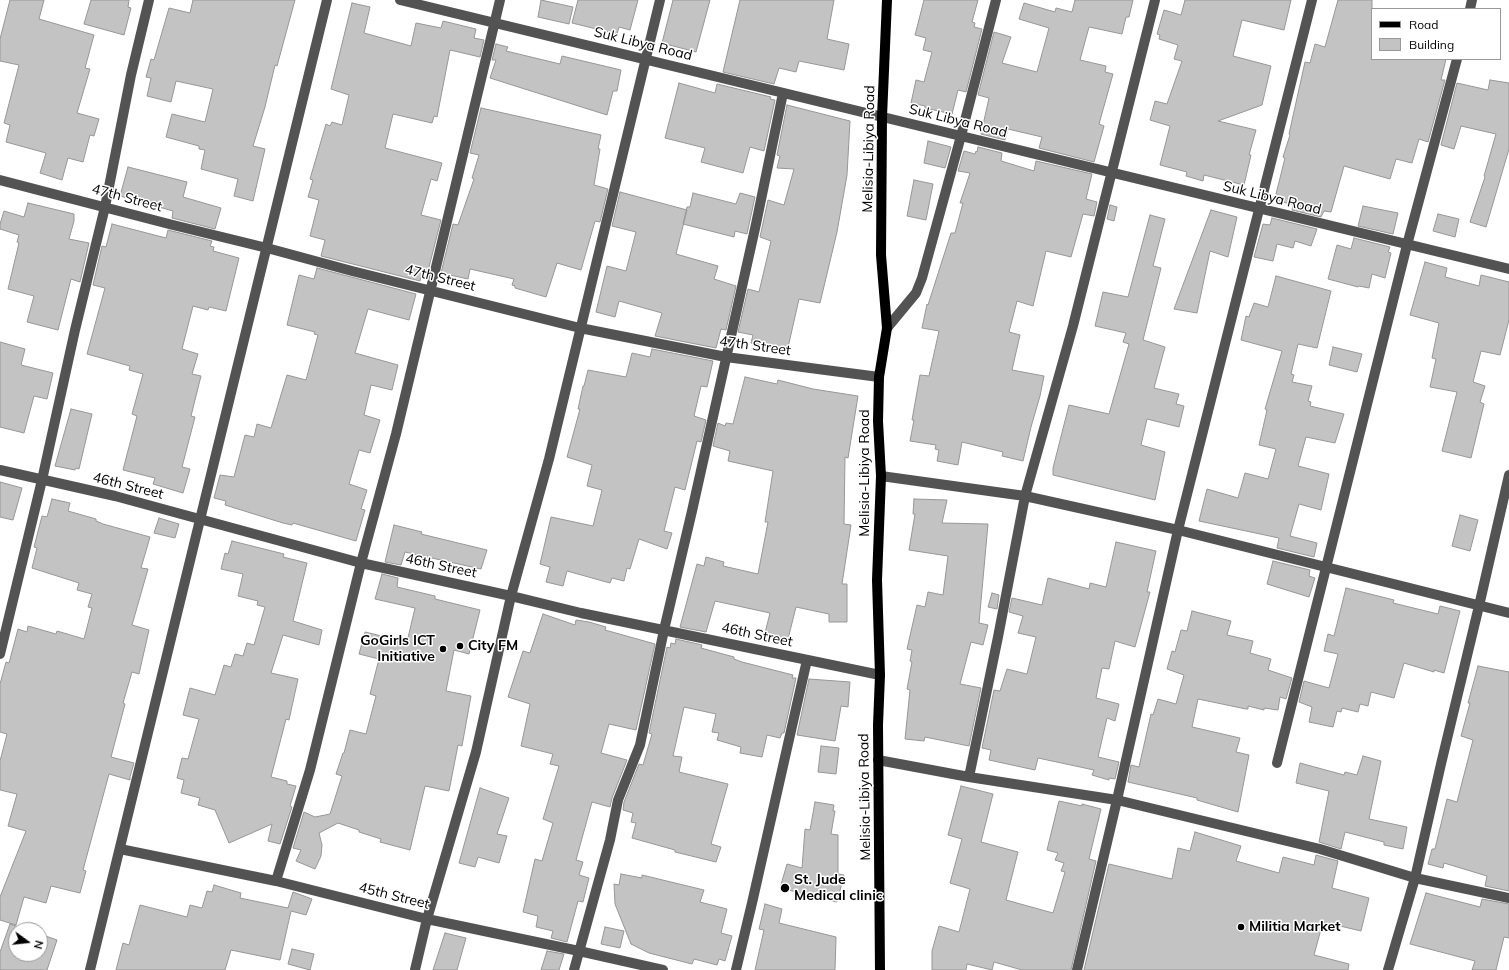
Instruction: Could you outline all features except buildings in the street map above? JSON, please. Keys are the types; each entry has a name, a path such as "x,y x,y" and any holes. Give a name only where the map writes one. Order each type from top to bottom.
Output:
{"main road":[{"name":"Melisia-Libiya Road","path":"880,970 878,760 880,675 877,580 881,476 878,422 879,377 887,328 881,255 882,117 887,0"}],"street":[{"path":"0,654 105,206 131,75 149,0"},
{"path":"90,970 327,0"},
{"name":"Suk Libya Road","path":"400,0 1509,269"},
{"path":"276,881 310,770 361,563 396,434 500,0"},
{"path":"416,970 427,919 476,752 511,596 549,459 660,0"},
{"path":"887,328 916,294 918,288 962,136 996,0"},
{"path":"969,777 998,638 1025,496 1073,326 1155,0"},
{"path":"1077,970 1178,530 1312,0"},
{"path":"1277,763 1408,245 1457,60"},
{"path":"574,970 610,840 618,800 640,745 783,93"},
{"name":"47th Street","path":"0,180 580,328 726,357 879,377"},
{"name":"46th Street","path":"0,470 114,496 361,563 581,613 880,675"},
{"path":"1388,970 1415,878 1440,764 1479,606 1509,475"},
{"path":"881,476 1025,496 1178,530 1509,613"},
{"path":"736,970 806,660"},
{"path":"878,760 969,777 1117,800 1320,848 1415,878 1509,898"},
{"name":"45th Street","path":"120,849 276,881 427,919 663,970"}],"place":[{"name":"City FM","path":"460,646"},
{"name":"GoGirls ICT Initiative","path":"443,649"},
{"name":"St. Jude Medical clinic","path":"785,888"},
{"name":"Militia Market","path":"1241,927"}]}
